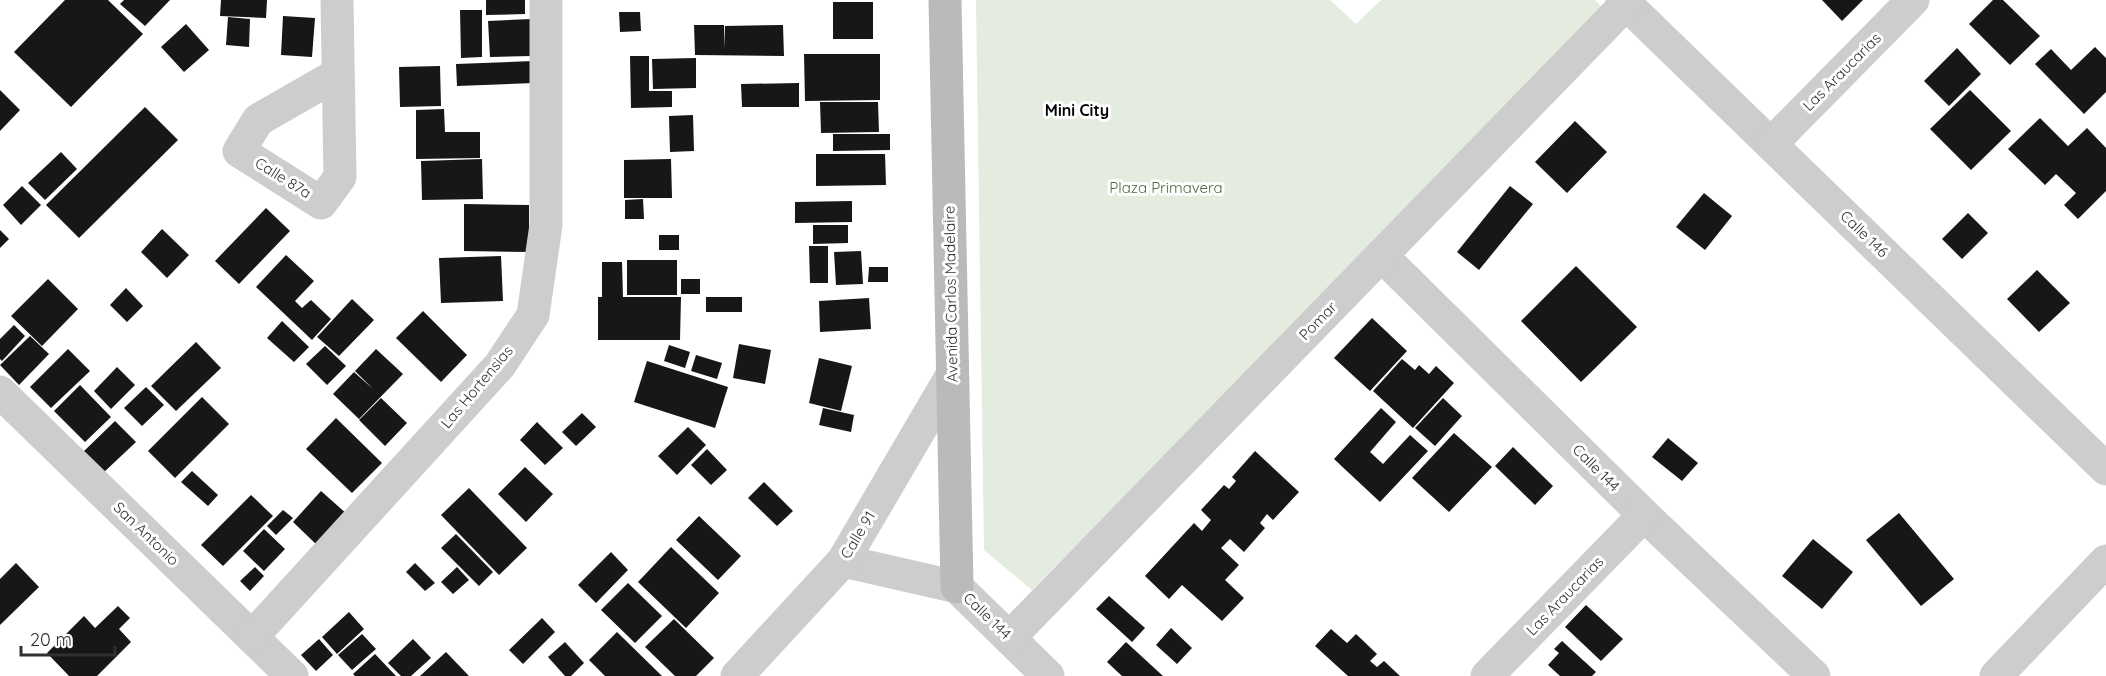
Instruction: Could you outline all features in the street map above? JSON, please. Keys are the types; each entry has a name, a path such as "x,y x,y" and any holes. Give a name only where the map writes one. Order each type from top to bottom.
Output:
{"street":[{"path":"337,0 338,74"},
{"name":"Las Hortensias","path":"252,637 500,365 533,315 546,225 546,0"},
{"name":"Avenida Carlos Madelaire","path":"945,0 957,587"},
{"name":"Las Araucarias","path":"1771,144 1913,0"},
{"name":"Calle 146","path":"1624,2 2106,469"},
{"name":"Pomar","path":"1009,638 1382,256 1624,2"},
{"name":"Calle 144","path":"1382,256 1644,515 1814,676"},
{"name":"Calle 91","path":"737,676 843,561 952,375"},
{"name":"San Antonio","path":"0,392 292,676"},
{"name":"Las Araucarias","path":"1487,676 1644,515"},
{"name":"Calle 144","path":"843,561 957,587 1048,676"},
{"path":"1996,676 2106,561"}],"green space":[{"name":"Plaza Primavera","path":"976,0 1330,0 1356,24 1381,0 1595,0 1604,9 1032,590 984,550"}],"building":[{"path":"65,0 108,0 143,34 71,107 14,52"},
{"path":"124,0 170,0 145,26 120,4"},
{"path":"221,0 267,0 266,18 220,16"},
{"path":"486,0 525,0 525,14 486,15"},
{"path":"1822,0 1863,0 1842,21"},
{"path":"1993,0 2003,0 2040,36 2010,65 1969,24"},
{"path":"833,2 873,2 873,39 833,39"},
{"path":"460,10 482,10 482,57 461,58"},
{"path":"619,12 640,12 641,31 620,32"},
{"path":"283,16 315,18 312,57 281,55"},
{"path":"228,17 250,19 249,47 226,45"},
{"path":"531,19 532,56 490,57 488,21"},
{"path":"186,24 209,50 184,72 161,47"},
{"path":"694,25 724,25 725,49 725,26 783,25 784,56 695,55"},
{"path":"2095,47 2106,58 2106,92 2084,114 2035,64 2051,49 2071,70"},
{"path":"1957,48 1981,74 1949,106 1924,81"},
{"path":"804,54 880,54 880,100 805,101"},
{"path":"630,56 649,56 649,91 672,91 672,107 631,108"},
{"path":"696,58 696,88 653,89 652,59"},
{"path":"533,61 534,83 457,86 456,64"},
{"path":"440,66 441,106 400,107 399,67"},
{"path":"799,83 799,107 742,107 741,84"},
{"path":"0,90 20,110 0,131"},
{"path":"1970,90 2011,131 1971,170 1930,129"},
{"path":"820,102 878,102 879,132 821,133"},
{"path":"145,107 178,140 79,238 46,205"},
{"path":"444,109 445,132 480,132 480,158 416,159 416,110"},
{"path":"693,115 694,151 670,152 669,116"},
{"path":"2040,118 2068,146 2087,128 2106,148 2106,191 2078,219 2064,205 2076,193 2056,174 2045,185 2008,149"},
{"path":"1575,121 1607,152 1567,193 1535,162"},
{"path":"833,134 890,134 890,150 833,151"},
{"path":"61,152 77,169 45,200 28,183"},
{"path":"816,154 885,154 886,185 816,186"},
{"path":"482,159 483,199 422,200 421,161"},
{"path":"671,159 672,198 624,198 624,160"},
{"path":"22,186 41,205 21,225 3,205"},
{"path":"1510,186 1533,204 1479,270 1457,252"},
{"path":"1704,193 1732,216 1705,250 1676,227"},
{"path":"643,199 644,219 625,219 625,200"},
{"path":"852,201 852,222 795,223 795,202"},
{"path":"464,204 529,205 529,252 464,251"},
{"path":"266,208 290,231 239,284 215,261"},
{"path":"1968,213 1988,233 1962,259 1942,239"},
{"path":"813,225 848,225 848,243 813,244"},
{"path":"162,229 189,255 167,278 141,252"},
{"path":"0,230 9,239 0,248"},
{"path":"659,235 679,235 679,250 659,250"},
{"path":"809,246 828,246 828,283 810,283"},
{"path":"861,251 863,284 836,285 834,252"},
{"path":"286,255 314,281 295,301 302,308 311,300 331,319 312,340 256,287"},
{"path":"501,256 503,301 441,303 439,258"},
{"path":"627,260 677,260 677,295 627,295"},
{"path":"602,262 622,262 623,297 681,297 680,340 598,340 598,297 602,297"},
{"path":"1576,266 1637,327 1581,382 1521,321"},
{"path":"869,267 888,267 888,282 868,282"},
{"path":"2037,270 2070,303 2039,332 2007,299"},
{"path":"48,279 78,309 42,346 11,316"},
{"path":"681,279 700,279 700,294 681,294"},
{"path":"126,288 143,306 127,322 110,305"},
{"path":"706,297 742,297 742,312 706,312"},
{"path":"869,298 871,329 820,332 819,301"},
{"path":"352,299 374,320 339,356 317,337"},
{"path":"423,311 467,355 441,382 396,338"},
{"path":"1372,318 1407,351 1370,391 1334,358"},
{"path":"282,321 309,347 294,362 267,338"},
{"path":"14,325 25,336 2,361 0,359 0,339"},
{"path":"30,336 49,354 19,385 0,365"},
{"path":"196,342 221,368 176,411 151,386"},
{"path":"739,344 771,350 765,384 733,378"},
{"path":"669,345 690,352 685,368 664,361"},
{"path":"325,346 346,366 327,385 306,364"},
{"path":"68,349 90,371 51,408 30,387"},
{"path":"376,349 403,374 359,419 333,394 354,372 373,389 355,371"},
{"path":"696,355 722,363 717,379 691,371"},
{"path":"819,358 852,366 841,411 809,403"},
{"path":"1402,359 1415,370 1419,365 1429,374 1436,366 1454,383 1413,428 1373,391"},
{"path":"647,361 728,387 715,428 634,402"},
{"path":"117,367 135,385 111,409 94,391"},
{"path":"80,385 111,417 85,442 54,411"},
{"path":"146,387 164,405 142,426 124,408"},
{"path":"202,397 229,424 175,478 148,451"},
{"path":"381,398 407,423 385,446 359,420"},
{"path":"1443,398 1462,416 1435,446 1415,428"},
{"path":"823,408 854,415 851,432 819,425"},
{"path":"1381,408 1396,422 1370,452 1383,464 1410,435 1428,451 1380,502 1334,459"},
{"path":"582,413 596,427 576,446 562,432"},
{"path":"336,418 382,463 352,493 306,449"},
{"path":"115,421 136,442 102,474 82,453"},
{"path":"537,422 563,448 545,465 520,440"},
{"path":"688,427 706,445 677,475 658,456"},
{"path":"1454,433 1492,467 1449,512 1412,478"},
{"path":"1668,438 1698,463 1682,481 1652,457"},
{"path":"1513,447 1553,486 1535,505 1495,466"},
{"path":"707,449 727,470 711,485 691,465"},
{"path":"1255,451 1299,492 1273,520 1267,514 1260,523 1265,528 1244,552 1230,539 1221,548 1239,565 1225,580 1244,598 1222,621 1182,585 1169,599 1145,576 1194,523 1202,531 1211,520 1201,510 1224,485 1229,489 1236,481 1232,477"},
{"path":"525,467 553,494 526,522 498,494"},
{"path":"192,471 218,495 208,506 181,482"},
{"path":"764,482 793,511 777,526 748,498"},
{"path":"469,488 527,548 499,575 441,515"},
{"path":"321,491 348,515 318,546 293,522"},
{"path":"251,495 273,516 223,566 201,545"},
{"path":"283,510 293,518 276,535 267,526"},
{"path":"1899,513 1954,579 1921,606 1866,540"},
{"path":"699,516 741,556 718,580 676,540"},
{"path":"264,529 285,549 264,571 243,551"},
{"path":"456,534 493,572 479,586 441,548"},
{"path":"1813,539 1853,572 1822,609 1782,576"},
{"path":"671,547 719,593 686,628 638,582"},
{"path":"611,552 628,570 596,603 578,585"},
{"path":"16,563 39,587 0,625 0,579"},
{"path":"415,563 435,583 425,591 406,572"},
{"path":"255,567 264,576 250,591 240,581"},
{"path":"457,567 469,580 453,594 441,582"},
{"path":"628,583 662,616 635,643 601,610"},
{"path":"1109,596 1145,628 1132,642 1096,609"},
{"path":"1586,605 1623,639 1601,661 1565,627"},
{"path":"118,606 130,618 119,629 131,642 97,676 69,676 47,653 84,616 95,628"},
{"path":"349,612 364,629 337,654 322,637"},
{"path":"542,618 555,632 523,664 509,650"},
{"path":"674,619 714,658 696,676 675,676 645,647"},
{"path":"1171,628 1192,648 1177,664 1156,645"},
{"path":"1331,629 1347,643 1356,634 1377,654 1370,661 1377,667 1384,661 1400,676 1348,676 1315,646"},
{"path":"617,632 662,676 605,676 589,660"},
{"path":"362,634 376,649 352,670 338,655"},
{"path":"319,639 333,655 316,671 301,655"},
{"path":"413,639 431,658 411,676 401,676 388,663"},
{"path":"1562,641 1596,672 1592,676 1560,676 1548,665 1559,653 1554,649"},
{"path":"565,642 584,663 571,676 565,676 548,657"},
{"path":"1126,642 1163,676 1122,676 1107,662"},
{"path":"446,652 469,676 420,676"},
{"path":"375,654 396,676 355,676 353,674"}],"district":[{"name":"Mini City","path":"1077,110"}]}
